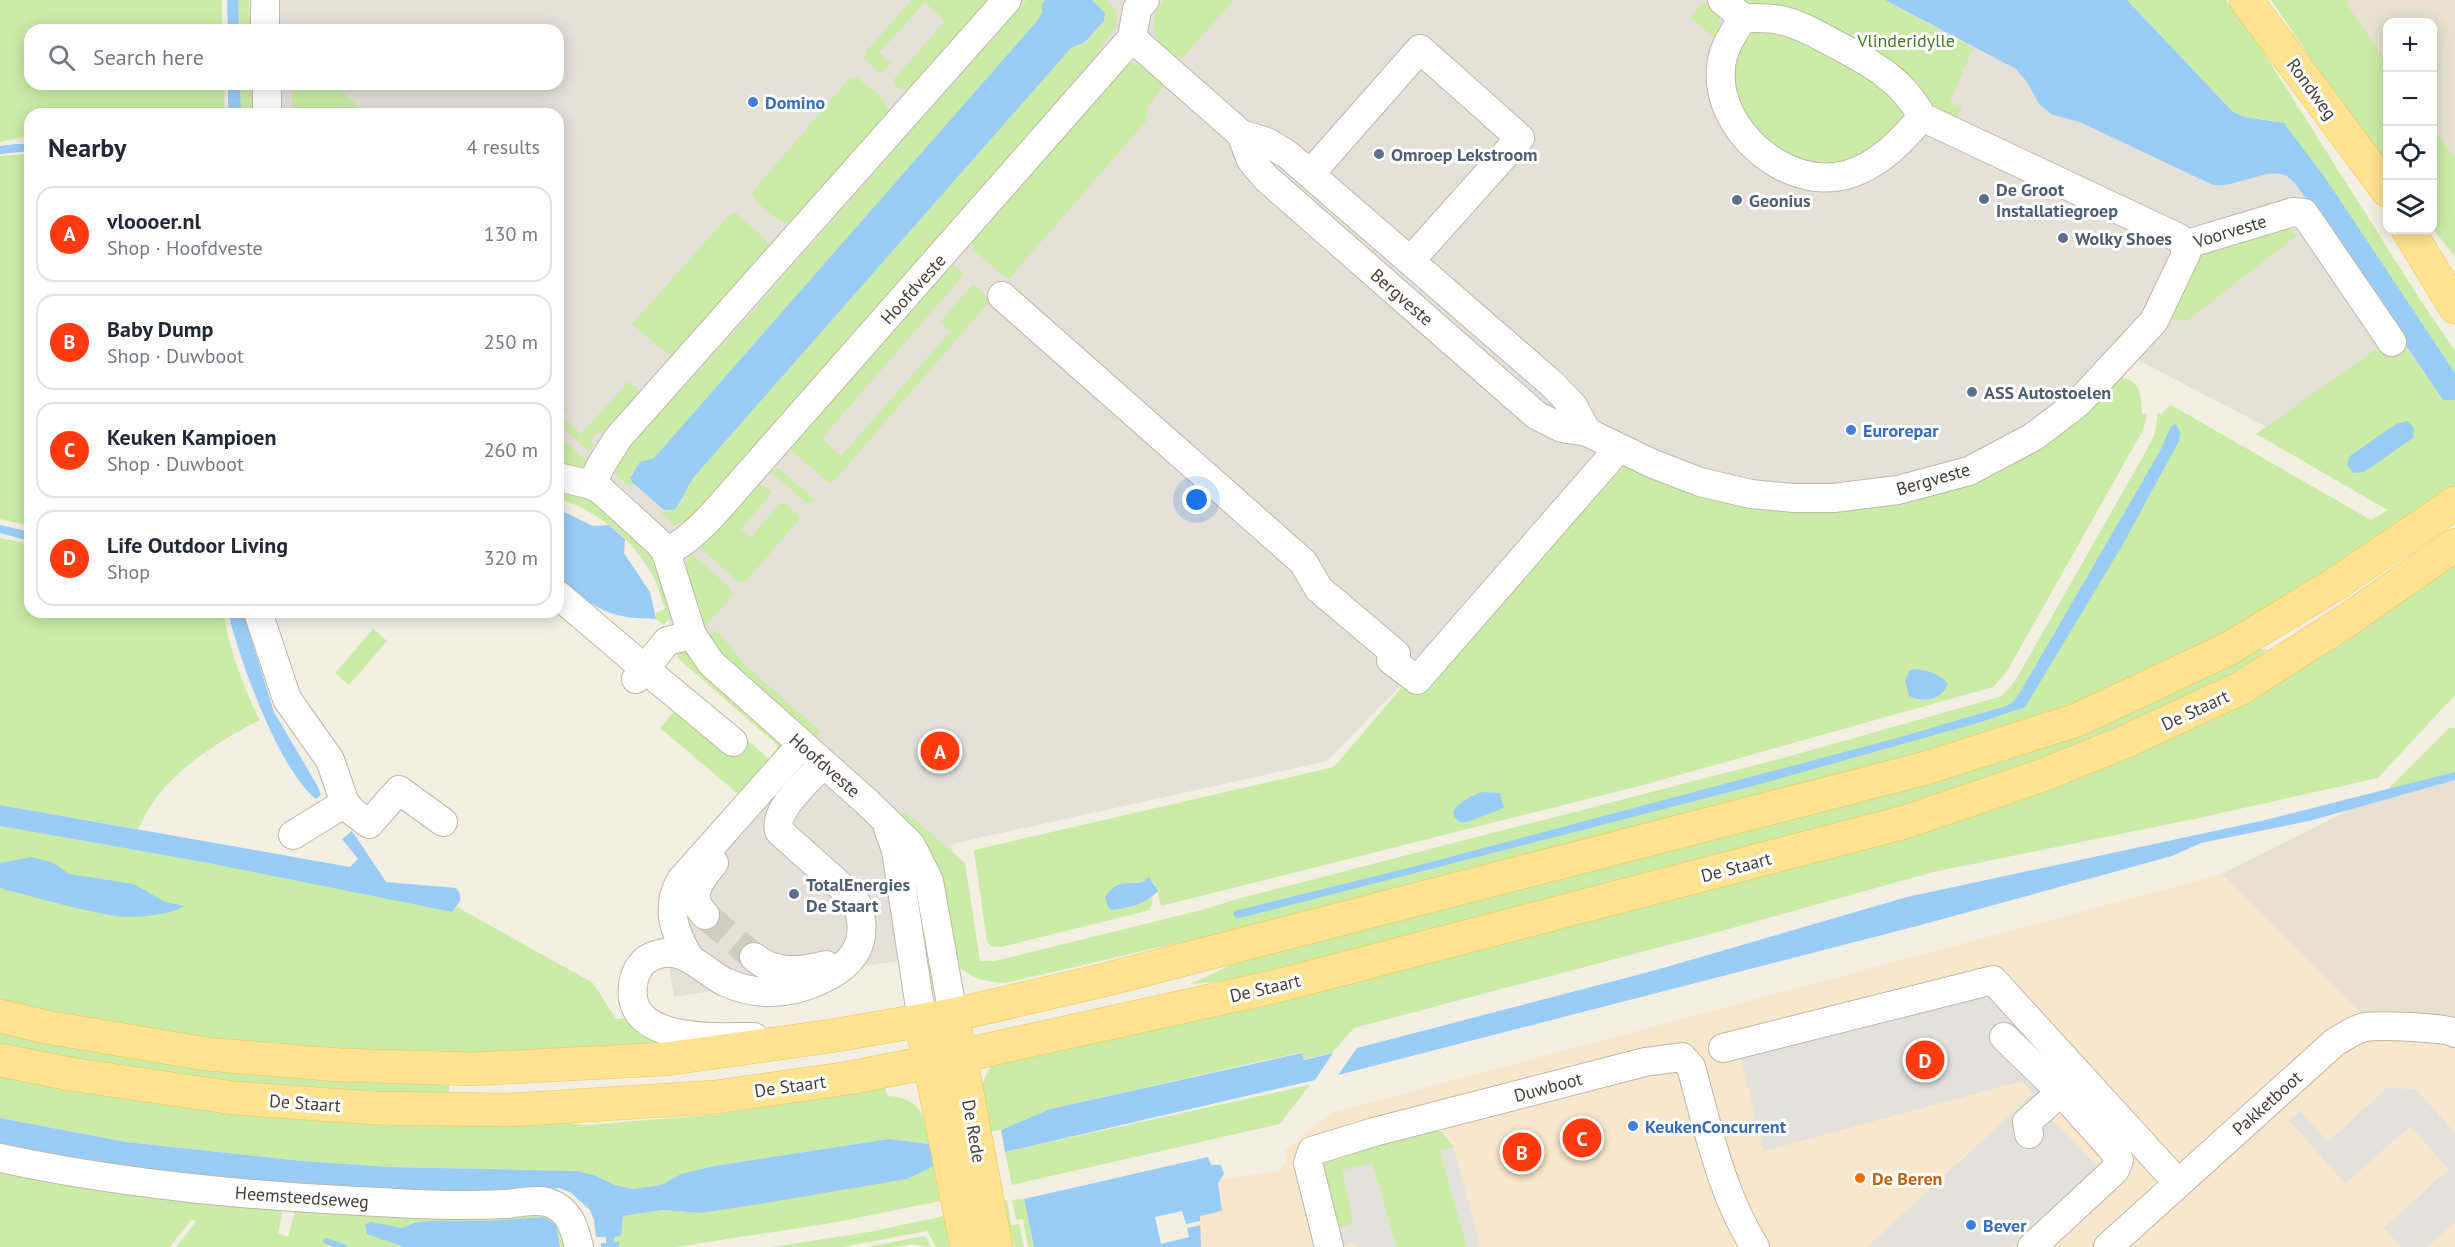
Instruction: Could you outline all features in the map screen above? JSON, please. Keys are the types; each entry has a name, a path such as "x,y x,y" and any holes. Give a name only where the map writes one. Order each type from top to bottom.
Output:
{"main road":[{"name":"Rondweg","path":"2246,0 2383,187"},
{"path":"2410,234 2455,307"},
{"path":"2422,234 2455,274"},
{"path":"0,1016 46,1027 206,1054 339,1065 473,1069 666,1059 831,1036 953,1015 1104,980 1915,771 2077,720 2228,649 2337,583 2455,503"},
{"name":"De Staart","path":"0,1060 70,1074 234,1098 374,1108 510,1110 715,1097 849,1078 945,1059 1277,986 1905,822 2043,775 2122,743 2241,688 2349,619 2455,546"},
{"name":"De Rede","path":"953,1015 945,1059 980,1237"},
{"name":"De Rede","path":"922,1021 945,1059"}],"street":[{"path":"264,0 265,24"},
{"path":"592,485 618,438 1007,0"},
{"path":"1722,0 1743,18 1773,19 1806,29 1877,66 1899,84 1914,102 1922,117 1890,152 1872,164 1846,175 1822,177 1798,172 1774,162 1753,146 1734,124 1722,92 1720,69 1724,51 1743,18"},
{"path":"1132,38 1137,3"},
{"name":"Hoofdveste","path":"666,552 698,529 753,469 1132,38"},
{"name":"Bergveste","path":"1132,38 1241,134 1267,142 1288,155 1310,174 1552,384 1573,406 1587,432"},
{"path":"1310,174 1420,49 1520,138 1410,261"},
{"path":"267,90 267,108"},
{"name":"Voorveste","path":"1922,117 2179,238 2184,245 2293,212 2304,213 2392,342"},
{"name":"Bergveste","path":"1241,134 1251,160 1266,178 1536,415 1562,428 1587,432 1700,482 1751,494 1794,498 1834,498 1898,490 1969,471 2032,437 2078,403 2154,321 2186,254 2184,245"},
{"path":"1002,296 1303,562 1319,589 1393,657 1406,658 1424,672 1619,448"},
{"name":"Hoofdveste","path":"564,478 592,485 610,498 659,543 666,552 692,635 701,651 725,677 868,803 911,845 929,881 953,1015"},
{"path":"564,601 641,674 733,742"},
{"path":"260,618 284,690 296,715 330,760 345,803 352,811 369,824 399,790 443,822"},
{"path":"641,674 667,641 692,635"},
{"path":"705,915 699,909 695,898 699,881 812,755"},
{"path":"779,831 778,820 781,811 812,755"},
{"path":"688,957 674,926 672,899 676,888 681,880 812,755"},
{"path":"293,835 345,803"},
{"name":"Hoofdveste","path":"868,803 887,827 896,850 922,1021"},
{"path":"743,830 753,825 763,824 779,831 854,898 860,912 861,926 857,948 853,956 839,969 809,985 775,992 758,992 724,981 688,957 675,953 656,955 648,959 637,971 633,989 634,1000 639,1011 651,1026 666,1032 746,1037 831,1036"},
{"path":"754,957 766,967 786,970 815,968 853,956"},
{"path":"1723,1048 1994,980 2178,1183"},
{"name":"Pakketboot","path":"2108,1247 2335,1042 2363,1027 2450,1030 2455,1033"},
{"path":"2004,1037 2061,1092 2114,1151 2119,1160 2115,1170 2032,1247"},
{"name":"Duwboot","path":"1329,1247 1308,1163 1312,1151 1374,1132 1645,1062 1682,1057 1691,1067 1714,1150 1741,1223 1755,1247"},
{"path":"2029,1134 2027,1122 2061,1092"},
{"name":"Heemsteedseweg","path":"0,1158 128,1180 287,1197 427,1205 543,1201 564,1211 571,1220 579,1247"}],"shaded area":[{"path":"258,0 1737,0 1740,2 1949,0 2289,165 2446,392 2326,458 2136,359 2042,433 1885,500 1621,460 1327,761 951,844 972,949 674,997 658,897 787,749 678,655 657,582 622,531 575,504 564,501 564,108 262,108 261,90 564,90 564,24 259,24"},
{"path":"2346,0 2455,0 2455,199 2437,177 2437,18 2383,18 2383,100 2329,13"},
{"path":"2455,736 2455,1028 2368,1020 2222,874 2394,787"},
{"path":"2222,874 2368,1020 2455,1028 2455,1247 1037,1247 1211,1181 1278,1171 1287,1161 1284,1151 1331,1113"},
{"path":"1989,991 2066,1077 2012,1125 2026,1140 2050,1118 2100,1169 2011,1247 1867,1247 2033,1094 2022,1081 1764,1151 1740,1055"},
{"path":"2387,1088 2416,1089 2455,1133 2455,1222 2427,1247 2401,1247 2384,1228 2449,1169 2410,1126 2345,1184 2289,1120 2300,1111 2328,1142"},
{"path":"1454,1147 1480,1247 1467,1247 1440,1150"},
{"path":"1372,1163 1396,1247 1358,1247 1352,1243 1340,1247 1337,1228 1350,1225 1353,1221 1342,1170"}],"green space":[{"path":"0,0 222,0 222,24 24,24 24,90 224,90 225,108 24,108 24,137 0,142"},
{"path":"238,0 249,0 250,24 239,24"},
{"path":"911,0 993,0 910,90 900,89 894,85 894,79 945,21 925,2 879,53 891,63 884,71 879,72 864,58 867,54 865,53"},
{"path":"1027,0 1046,0 1042,4 1042,13 1037,21 654,458 633,471 630,477 633,483 630,487 616,475 618,461 626,446 728,339"},
{"path":"1092,0 1106,0 1116,11 1117,26 1098,51 1102,56 693,519 674,525 661,514 683,501 684,493 693,478 1071,48 1086,42 1104,21 1105,13"},
{"path":"1164,0 1234,0 1182,58 1164,49 1155,35 1153,26 1155,18"},
{"name":"Vlinderidylle","path":"1737,0 1885,0 1973,48 1950,102 1962,107 1956,120 1755,7"},
{"path":"2127,0 2226,0 2252,34 2455,351 2455,373 2406,300 2275,121 2245,117 2233,112"},
{"path":"2271,0 2349,0 2346,3 2383,57 2383,165"},
{"path":"1703,2 1709,3 1716,11 1720,22 1719,39 1712,36 1690,17"},
{"path":"1751,28 1779,29 1881,79 1901,109 1902,122 1873,153 1828,166 1781,155 1740,114 1732,55"},
{"path":"1126,63 1139,63 1164,86 1148,107 1147,120 1009,279 1004,277 975,251 972,241"},
{"path":"856,77 884,101 890,124 793,226 780,221 764,208 752,192 850,78"},
{"path":"240,90 258,90 259,108 241,108"},
{"path":"292,90 341,90 360,108 292,108"},
{"path":"2437,134 2455,159 2455,257 2437,234"},
{"path":"24,154 24,525 0,519 0,156"},
{"path":"735,212 766,240 770,247 675,357 665,352 632,324 730,214"},
{"path":"2286,223 2296,236 2187,321 2165,318 2203,245"},
{"path":"952,265 963,273 962,277 822,438 841,456 951,331 940,322 973,284 988,298 988,303 834,481 829,483 793,452 791,446 947,266"},
{"path":"2383,344 2405,346 2443,400 2455,400 2455,487 2213,644 2081,705 1918,758 1232,934 1173,944 1005,983 978,978 956,964 901,808 965,863 980,961 995,961 1202,910 1783,758 1999,697 2010,688 2022,669 2150,444 2155,433 2158,413 2161,414 2171,405 2371,520 2388,510 2256,434"},
{"path":"2121,378 2133,382 2139,390 2142,414 2147,414 2143,430 2006,673 1993,687 1647,784 1161,906 1155,884 1149,878 1144,882 1124,883 1121,909 1153,897 1150,910 1001,947 991,946 987,942 974,850 1334,767 1406,682 1447,659 1624,466 1697,495 1882,505 2110,383 2114,386"},
{"path":"628,382 636,387 640,397 604,434 599,431 590,440 595,445 589,451 564,429 564,419 581,434"},
{"path":"564,440 588,462 574,469 564,468"},
{"path":"777,467 814,499 809,505 772,473"},
{"path":"760,484 771,491 771,494 741,529 751,537 779,504 785,503 799,516 797,522 745,582 738,581 700,548 749,488"},
{"path":"564,487 589,492 652,552 672,613 664,625 656,619 656,613 665,609 655,579 645,562 613,528 600,518 564,501"},
{"path":"0,538 24,543 24,618 225,618 228,637 238,667 260,720 218,743 178,774 154,801 138,829 0,805"},
{"path":"690,552 730,588 733,595 710,621 702,626 684,569"},
{"path":"2455,555 2455,695 2378,778 2199,818 1933,872 1725,930 1354,1028 1332,1053 1304,1059 1302,1052 1050,1109 1001,1130 986,1132 982,1102 983,1084 998,1058 2058,780"},
{"path":"373,629 387,641 349,685 335,673"},
{"path":"717,630 744,664 821,732 815,738 723,662 707,638"},
{"path":"2254,649 2267,649 2251,664 2118,734 1942,795 1574,897 1226,981 1190,984 1251,956 1625,860"},
{"path":"682,650 692,654 707,674 782,741 786,754 744,799 660,728 676,709 728,753 743,736 775,764 777,745 680,660 674,651"},
{"path":"2449,728 2455,728 2455,772 2391,789 2390,787"},
{"path":"0,826 208,863 452,912 457,907 593,983 616,1019 628,1017 666,1044 462,1058 207,1040 0,1004"},
{"path":"0,1026 449,1078 449,1098 274,1090 0,1049"},
{"path":"0,1070 587,1125 719,1114 885,1088 888,1096 908,1100 920,1110 930,1144 889,1139 714,1166 681,1174 661,1185 633,1189 578,1171 390,1167 302,1161 126,1142 0,1118"},
{"path":"1310,1085 1280,1124 1012,1185 1005,1152"},
{"path":"1434,1128 1442,1132 1454,1147 1440,1151 1467,1247 1396,1247 1372,1163 1352,1215 1353,1222 1337,1228 1318,1159"},
{"path":"0,1164 283,1209 278,1233 288,1237 295,1211 546,1211 573,1247 176,1247 196,1222 192,1219 170,1247 0,1247"},
{"path":"934,1166 940,1201 837,1222 676,1247 619,1247 619,1242 614,1242 614,1236 621,1235 623,1216 663,1210 699,1213"},
{"path":"1024,1199 1034,1247 1028,1247 1023,1219 1016,1220 1012,1200"},
{"path":"1007,1200 1011,1225 1019,1224 1024,1247 1014,1247 1001,1202"},
{"path":"944,1216 955,1247 936,1247 927,1231 842,1247 772,1247 869,1232"},
{"path":"925,1236 931,1247 911,1244 898,1247 866,1247"}],"water":[{"path":"227,0 238,0 239,24 228,24"},
{"path":"1046,0 1092,0 1105,13 1104,21 1085,42 1071,48 693,478 674,510 664,510 630,478 640,462 654,458 1037,21 1042,13 1042,4"},
{"path":"1885,0 2127,0 2233,112 2245,117 2284,123 2326,179 2455,373 2455,400 2443,400 2310,203 2288,177 2272,174 2231,184 2213,185 2082,123 2051,114 2039,104 2027,82 2016,69"},
{"path":"228,90 240,90 241,108 228,108"},
{"path":"24,144 24,152 0,154 0,146"},
{"path":"2408,421 2414,429 2413,438 2364,472 2353,473 2347,464 2350,456 2396,424"},
{"path":"2176,424 2180,432 2179,441 2122,546 2025,707 1981,722 1753,786 1244,917 1233,916 1238,910 1412,867 1897,738 2006,706 2014,701 2022,689 2160,451 2171,426"},
{"path":"564,512 593,526 609,525 625,539 624,553 650,592 656,619 631,618 607,612 581,596 564,581"},
{"path":"0,525 24,531 24,539 0,533"},
{"path":"230,618 245,618 274,712 317,785 321,795 316,799 302,785 275,739 251,684"},
{"path":"1913,669 1932,673 1941,677 1948,684 1941,694 1932,699 1909,696 1905,681 1909,671"},
{"path":"2455,772 2455,780 2309,821 2201,843 2172,856 1917,926 1338,1075 1357,1048 1656,970 1907,897 2261,821"},
{"path":"1482,792 1500,793 1504,808 1467,822 1459,822 1454,817 1453,811 1466,799"},
{"path":"0,805 350,867 358,859 342,839 352,831 386,882 456,888 460,894 460,900 452,912 208,863 0,826"},
{"path":"32,857 54,863 69,874 134,884 163,901 184,906 161,914 123,917 73,907 0,887 0,863"},
{"path":"1149,877 1158,891 1153,895 1131,907 1112,910 1108,907 1105,897 1113,887 1143,882"},
{"path":"1302,1053 1304,1060 1333,1053 1315,1080 1005,1152 1001,1130 1050,1109"},
{"path":"0,1118 126,1142 302,1161 390,1167 578,1171 633,1189 661,1185 681,1174 714,1166 889,1139 930,1144 934,1166 907,1179 747,1206 699,1213 663,1210 623,1216 621,1236 614,1237 614,1242 619,1242 619,1247 601,1247 601,1243 606,1243 606,1237 596,1237 590,1210 570,1192 559,1188 498,1193 363,1191 96,1165 0,1147"},
{"path":"1208,1157 1211,1165 1221,1165 1224,1174 1218,1183 1222,1211 1200,1216 1201,1247 1034,1247 1024,1199"},
{"path":"544,1217 556,1225 560,1247 404,1247 367,1234 365,1224 371,1222 402,1228 417,1222 490,1221"}],"pier":[{"path":"1182,1211 1186,1224 1200,1221 1201,1225 1187,1228 1189,1237 1161,1244 1155,1217"}],"waterway":[{"path":"326,1241 344,1247"}],"tunnel":[{"path":"705,915 754,957"}],"place":[{"name":"Domino","path":"753,102"},
{"name":"Omroep Lekstroom","path":"1379,154"},
{"name":"De Groot Installatiegroep","path":"1984,199"},
{"name":"Geonius","path":"1737,200"},
{"name":"Wolky Shoes","path":"2063,238"},
{"name":"ASS Autostoelen","path":"1972,392"},
{"name":"Eurorepar","path":"1851,430"},
{"name":"vloooer.nl","path":"940,751"},
{"name":"TotalEnergies De Staart","path":"794,894"},
{"name":"Life Outdoor Living","path":"1925,1060"},
{"name":"KeukenConcurrent","path":"1633,1126"},
{"name":"Keuken Kampioen","path":"1582,1138"},
{"name":"Baby Dump","path":"1522,1152"},
{"name":"De Beren","path":"1860,1178"},
{"name":"Bever","path":"1971,1225"}]}
